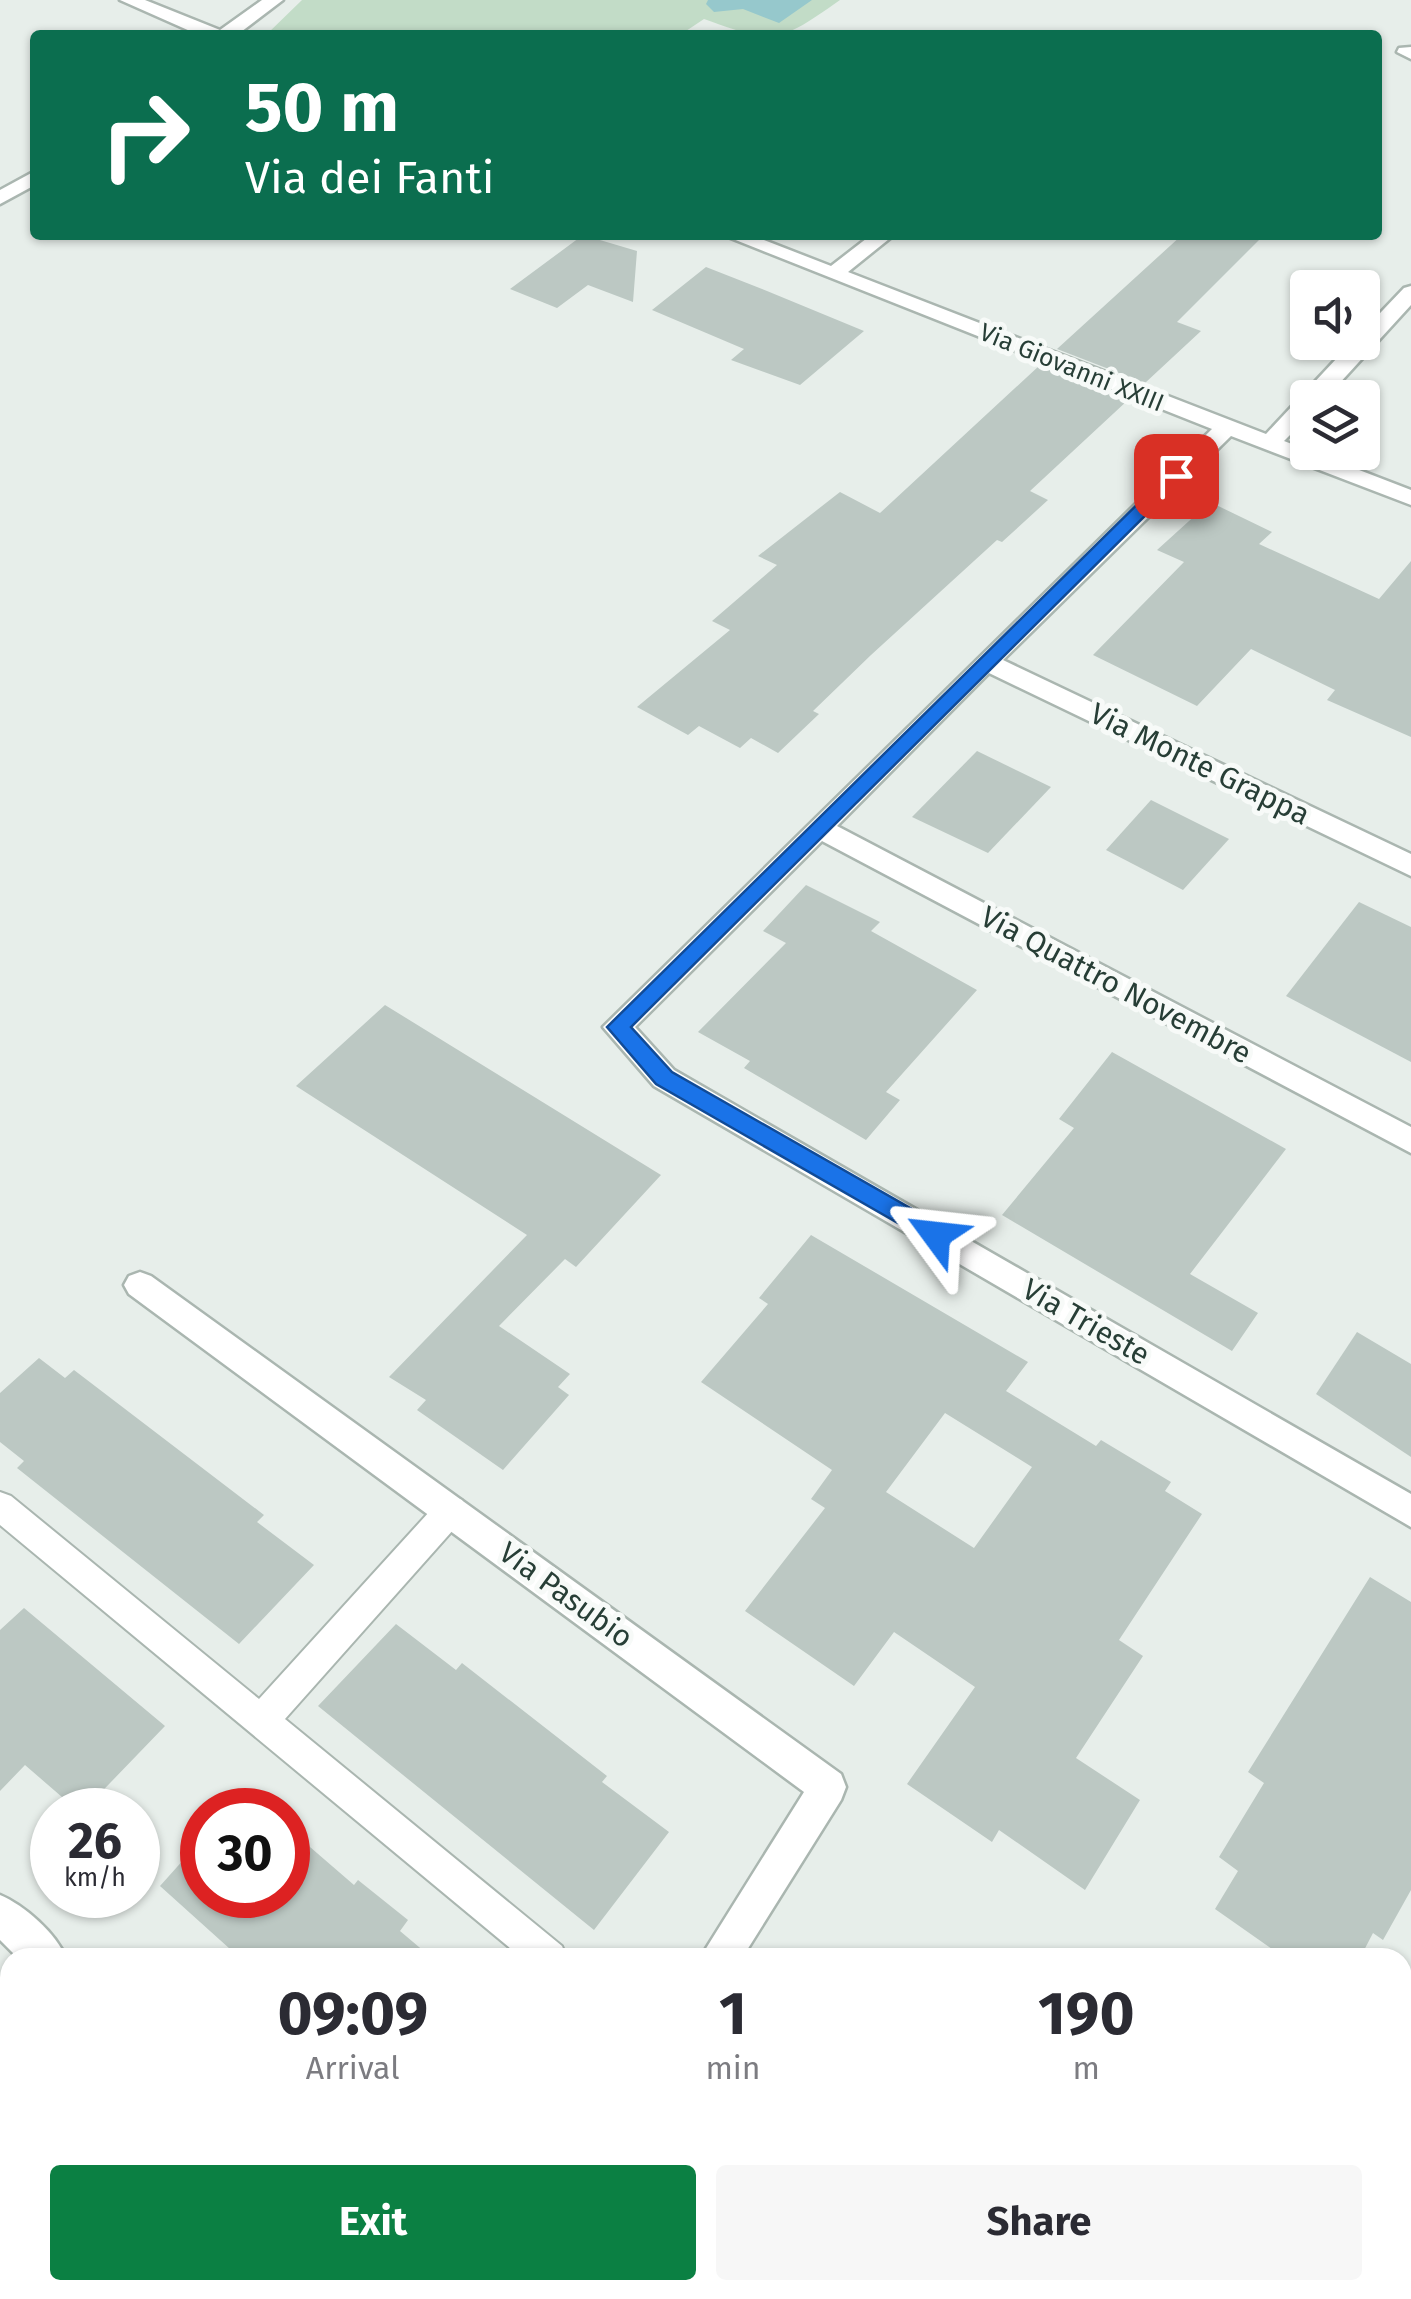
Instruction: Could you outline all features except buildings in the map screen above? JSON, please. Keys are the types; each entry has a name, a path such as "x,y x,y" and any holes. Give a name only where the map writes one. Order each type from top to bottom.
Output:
{"street":[{"path":"128,0 203,30"},
{"path":"231,30 274,0"},
{"path":"0,198 30,180"},
{"name":"Via Giovanni XXIII","path":"747,240 1411,498"},
{"path":"836,272 878,240"},
{"path":"1330,380 1411,292"},
{"path":"1270,442 1290,422"},
{"path":"821,828 1226,428"},
{"name":"Via Monte Grappa","path":"989,663 1411,866"},
{"name":"Via Trieste","path":"821,828 618,1027 664,1078 1411,1512"},
{"name":"Via Quattro Novembre","path":"821,828 1411,1141"},
{"name":"Via Pasubio","path":"140,1285 828,1787 726,1948"},
{"path":"0,1914 36,1948"}],"lane":[{"path":"0,1506 538,1948"},
{"path":"262,1721 451,1510"}],"green space":[{"path":"302,0 840,0 793,30 738,30 704,19 688,30 271,30"}],"water":[{"path":"708,0 812,0 779,23 743,9 714,12 706,4"}],"route":[{"path":"936,1235 664,1078 618,1027 1176,476"}]}
